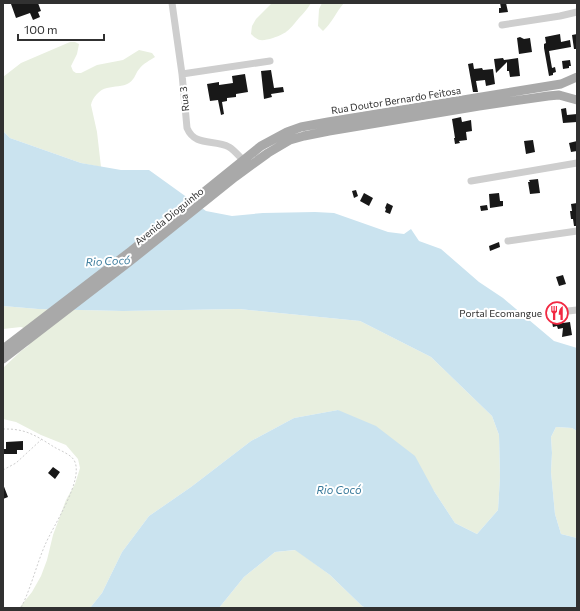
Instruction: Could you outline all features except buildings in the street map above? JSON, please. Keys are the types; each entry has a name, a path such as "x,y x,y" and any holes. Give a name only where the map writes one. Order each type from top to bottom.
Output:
{"main road":[{"name":"Rua Doutor Bernardo Feitosa","path":"232,174 243,160 261,146 287,132 301,127 550,86 561,84 577,77"},
{"name":"Rua Doutor Bernardo Feitosa","path":"232,174 290,140 304,136 479,106 548,96 559,95 577,100"},
{"name":"Avenida Dioguinho","path":"3,359 9,347 232,174"}],"street":[{"name":"Rua 3","path":"172,3 182,74 187,128 189,133 198,140 230,148 243,160"},
{"path":"502,25 577,12"},
{"path":"182,74 270,61"},
{"path":"471,181 577,164"},
{"path":"508,241 577,231"},
{"path":"568,311 577,310"}],"path":[{"path":"3,428 24,431 42,439 72,457 75,462 77,474 69,497 45,544 21,608"},
{"path":"3,470 16,463 42,439"}],"green space":[{"path":"272,3 311,3 288,30 278,36 259,40 251,34 252,26 256,19"},
{"path":"322,3 344,3 323,31 318,26 319,9"},
{"path":"70,42 79,44 77,54 71,66 73,71 76,73 81,73 97,65 123,60 139,50 152,53 155,57 138,70 129,83 104,89 97,94 93,100 91,105 97,132 101,167 81,163 10,138 3,131 3,77 21,63"},
{"path":"3,306 38,309 123,311 239,309 360,321 431,357 492,416 499,435 500,477 498,510 477,534 455,523 434,491 338,410 294,418 251,441 191,487 149,516 122,552 102,593 90,608 19,608 32,592 41,576 47,560 53,535 66,500 75,484 80,468 78,459 66,445 41,435 16,422 3,419 3,368 28,346 32,338 29,330 21,327 3,329"},
{"path":"556,427 572,428 577,431 577,538 561,534 555,514 551,472 551,437"},
{"path":"296,550 330,575 362,606 366,608 219,608 244,577 275,552"}],"water":[{"name":"Rio Cocó","path":"3,131 10,138 81,163 121,170 149,170 206,211 232,216 263,213 334,213 388,232 404,234 411,229 419,241 441,249 479,282 503,298 554,341 577,348 577,431 572,428 556,427 551,437 551,472 555,514 561,534 577,538 577,608 366,608 362,606 330,575 295,550 275,552 244,577 219,608 90,608 102,593 122,552 149,516 191,487 251,441 294,418 338,410 376,426 415,456 434,491 455,523 477,534 498,510 500,477 499,435 492,416 431,357 360,321 239,309 123,311 38,309 3,306"}],"place":[{"name":"Portal Ecomangue","path":"557,313"}]}
